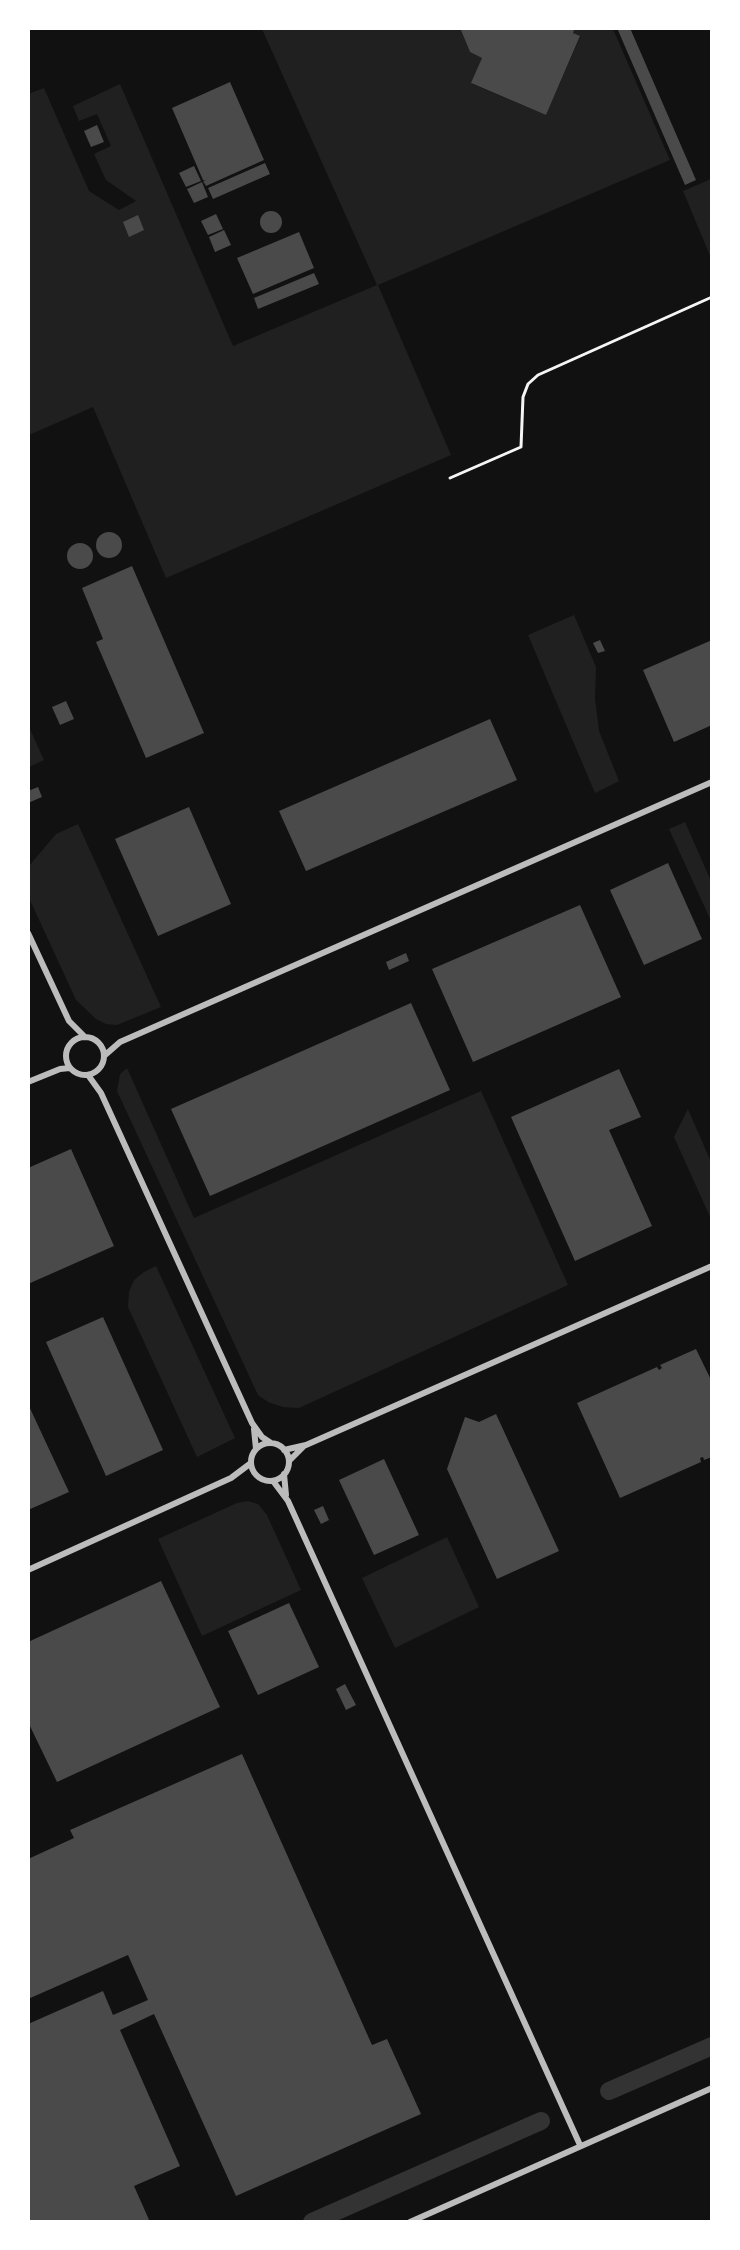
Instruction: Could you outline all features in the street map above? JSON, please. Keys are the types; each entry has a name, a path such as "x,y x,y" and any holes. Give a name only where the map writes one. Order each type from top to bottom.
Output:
{"street":[{"path":"101,1093 99,1069 104,1056 120,1042 711,782"},
{"path":"28,933 69,1021 71,1043 66,1058 70,1068 82,1075 88,1075 99,1069"},
{"path":"69,1021 86,1037 100,1044 104,1056"},
{"path":"71,1043 86,1037"},
{"path":"100,1044 120,1042"},
{"path":"48,1073 66,1058"},
{"path":"28,1082 48,1073 70,1068"},
{"path":"88,1075 101,1093 252,1423 262,1437 284,1450 289,1461"},
{"path":"284,1450 306,1445 711,1266"},
{"path":"252,1423 256,1449"},
{"path":"255,1474 251,1463 253,1454 256,1449 271,1443"},
{"path":"288,1501 284,1474 289,1461 306,1445"},
{"path":"28,1570 231,1478 251,1463"},
{"path":"231,1478 255,1474 267,1480 273,1480 284,1474"},
{"path":"273,1480 288,1501 580,2145"},
{"path":"410,2222 711,2088"}],"path":[{"path":"450,478 521,447 523,397 528,384 538,375 711,297"}],"shaded area":[{"path":"262,29 460,29 470,52 482,58 472,84 546,115 580,37 573,33 575,29 613,29 670,160 378,285 451,455 166,578 93,407 29,435 28,94 44,88 89,191 119,210 136,201 106,180 94,154 111,146 97,114 79,121 73,106 120,84 233,346 377,285"},
{"path":"711,179 711,258 683,191"},
{"path":"574,615 596,667 595,699 599,731 619,781 595,793 528,635"},
{"path":"29,727 44,760 28,767"},
{"path":"685,822 711,881 711,921 669,829"},
{"path":"78,824 161,1007 117,1025 106,1024 96,1019 76,1000 29,898 29,866 56,834"},
{"path":"127,1068 194,1218 481,1091 568,1285 299,1408 283,1407 268,1402 258,1395 117,1091 120,1074"},
{"path":"688,1109 711,1162 711,1219 674,1137"},
{"path":"156,1266 235,1438 197,1457 128,1307 129,1292 134,1280"},
{"path":"248,1501 258,1504 267,1515 301,1590 202,1636 158,1539 237,1503"},
{"path":"447,1537 479,1607 395,1648 362,1578"}],"building":[{"path":"460,28 575,28 573,33 580,36 546,115 471,83 482,58 470,52"},
{"path":"617,28 630,28 696,180 685,185"},
{"path":"230,82 264,160 206,186 203,181 206,180 203,180 172,108"},
{"path":"97,125 104,142 91,147 84,131"},
{"path":"265,163 270,174 213,199 208,188"},
{"path":"194,166 201,181 186,187 179,173"},
{"path":"202,182 208,197 194,203 187,189"},
{"path":"271,211 279,214 282,222 279,230 271,233 263,230 260,222 263,214"},
{"path":"216,214 223,229 208,235 201,221"},
{"path":"138,215 144,230 129,237 123,222"},
{"path":"224,230 231,245 215,252 209,237"},
{"path":"299,232 314,268 253,294 237,258"},
{"path":"314,273 319,284 258,309 254,298"},
{"path":"109,532 118,536 122,545 118,554 109,558 100,554 96,545 100,536"},
{"path":"80,543 89,547 93,556 89,565 80,569 71,565 67,556 71,547"},
{"path":"132,566 204,733 146,758 96,642 103,639 82,588"},
{"path":"600,640 605,651 598,653 593,643"},
{"path":"712,640 712,725 674,742 643,670"},
{"path":"66,701 74,719 60,725 52,707"},
{"path":"490,719 517,780 306,871 279,811"},
{"path":"38,787 42,797 28,803 28,791"},
{"path":"189,807 231,904 158,936 115,839"},
{"path":"668,863 702,939 644,965 610,890"},
{"path":"580,905 621,997 473,1062 432,969"},
{"path":"406,953 409,961 389,970 386,962"},
{"path":"411,1003 450,1090 210,1196 171,1109"},
{"path":"619,1069 641,1117 609,1130 652,1226 575,1261 511,1117"},
{"path":"71,1149 114,1246 28,1284 28,1168"},
{"path":"103,1317 163,1450 106,1476 46,1342"},
{"path":"696,1349 712,1382 712,1457 704,1460 703,1457 700,1458 701,1462 620,1498 577,1403 657,1367 659,1370 662,1368 660,1365"},
{"path":"28,1404 69,1492 28,1510"},
{"path":"496,1414 559,1551 497,1579 447,1469 465,1417 479,1422"},
{"path":"384,1459 419,1535 374,1555 339,1480"},
{"path":"323,1506 329,1520 321,1524 314,1510"},
{"path":"161,1581 220,1707 57,1782 28,1722 28,1642"},
{"path":"289,1603 319,1667 258,1695 228,1631"},
{"path":"345,1684 356,1705 346,1710 336,1689"},
{"path":"242,1754 372,2045 387,2039 421,2114 236,2196 154,2014 120,2030 180,2166 134,2186 150,2222 28,2222 28,2024 103,1991 113,2015 148,2000 128,1955 28,1999 28,1859 74,1838 70,1830"}],"waterway":[{"path":"609,2091 712,2046"},
{"path":"312,2222 541,2121"}]}
